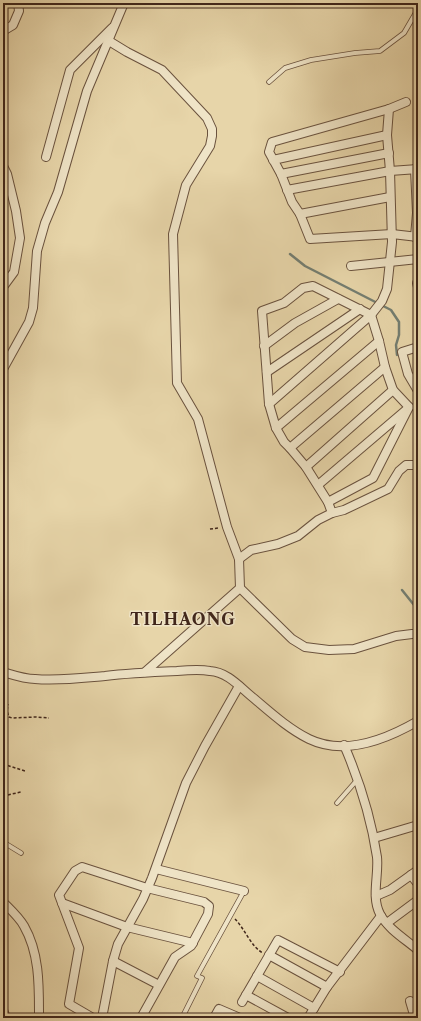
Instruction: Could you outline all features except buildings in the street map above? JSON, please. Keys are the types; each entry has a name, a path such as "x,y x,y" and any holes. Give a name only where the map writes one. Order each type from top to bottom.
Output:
{"street":[{"path":"3,30 13,25 19,11 18,3"},
{"path":"3,369 29,322 33,308 37,251 45,223 58,192 87,91 124,3"},
{"path":"46,157 70,70 114,26"},
{"path":"108,41 162,70 206,118 212,129 210,146 186,185 172,234 177,384 198,419 227,527 239,559 240,588 292,639 306,647 329,650 354,649 396,636 418,634"},
{"path":"287,190 390,171 416,169 416,237 392,234 310,239 300,214 292,202 287,190 281,174 269,152 272,142 389,109 406,102"},
{"path":"269,404 371,315 380,304 387,289 392,234 387,135 387,116 389,109"},
{"path":"274,160 387,135"},
{"path":"281,174 388,153"},
{"path":"3,166 7,174 16,211 20,238 14,272 3,286"},
{"path":"300,214 390,197"},
{"path":"351,266 418,259"},
{"path":"332,512 328,502 306,467 284,442 276,428 269,404 262,311 284,302 303,288 313,286 371,315 380,341 385,367 393,390 409,407"},
{"path":"264,346 295,323 338,299"},
{"path":"267,372 360,309"},
{"path":"276,428 380,341"},
{"path":"418,347 402,352 408,374 418,392"},
{"path":"290,448 385,367"},
{"path":"306,467 393,390"},
{"path":"318,486 409,407"},
{"path":"328,502 373,478 409,407"},
{"path":"239,559 251,550 278,544 298,536 318,520 332,512 344,510 388,489 399,471 406,465 418,465"},
{"path":"146,672 240,588"},
{"path":"3,672 34,680 63,680 146,672 211,671 228,676 282,722 310,740 321,743 344,745 380,739 396,733 418,721"},
{"path":"102,1018 113,961 118,944 156,869 186,783 239,686"},
{"path":"344,745 358,778 367,806 374,838 377,859 376,896 378,908 381,916 387,923 418,950"},
{"path":"374,838 418,825"},
{"path":"93,1018 69,1004 79,948 59,895 75,871 82,867 147,888 208,904 208,914 193,943 190,948 175,957 141,1018"},
{"path":"156,869 244,891"},
{"path":"376,896 390,890 415,872 418,884"},
{"path":"387,923 418,900"},
{"path":"3,902 24,926 31,943 38,976 39,1018"},
{"path":"62,903 127,927 193,943"},
{"path":"308,1018 327,987 340,972 381,916"},
{"path":"288,1018 244,999 278,940 340,972"},
{"path":"269,956 327,987"},
{"path":"113,961 159,985"},
{"path":"257,976 314,1008"},
{"path":"410,1001 412,1016"},
{"path":"214,1018 219,1009 240,1018"},
{"path":"3,1010 6,1018"}],"lane":[{"path":"269,82 285,68 311,60 355,53 380,51 404,33 418,9"},
{"path":"337,803 358,778"},
{"path":"3,842 20,853"},
{"path":"182,1018 202,978 197,976 244,891"}],"path":[{"path":"210,529 227,527"},
{"path":"3,699 8,705 7,711 9,717 49,718"},
{"path":"3,764 25,771"},
{"path":"3,796 21,792"},
{"path":"231,915 255,947 269,956"}],"waterway":[{"path":"290,254 305,266 391,310 399,322 399,335 396,345 397,355"},
{"path":"402,590 418,610"}],"district":[{"name":"TILHAONG","path":"183,619"}]}
